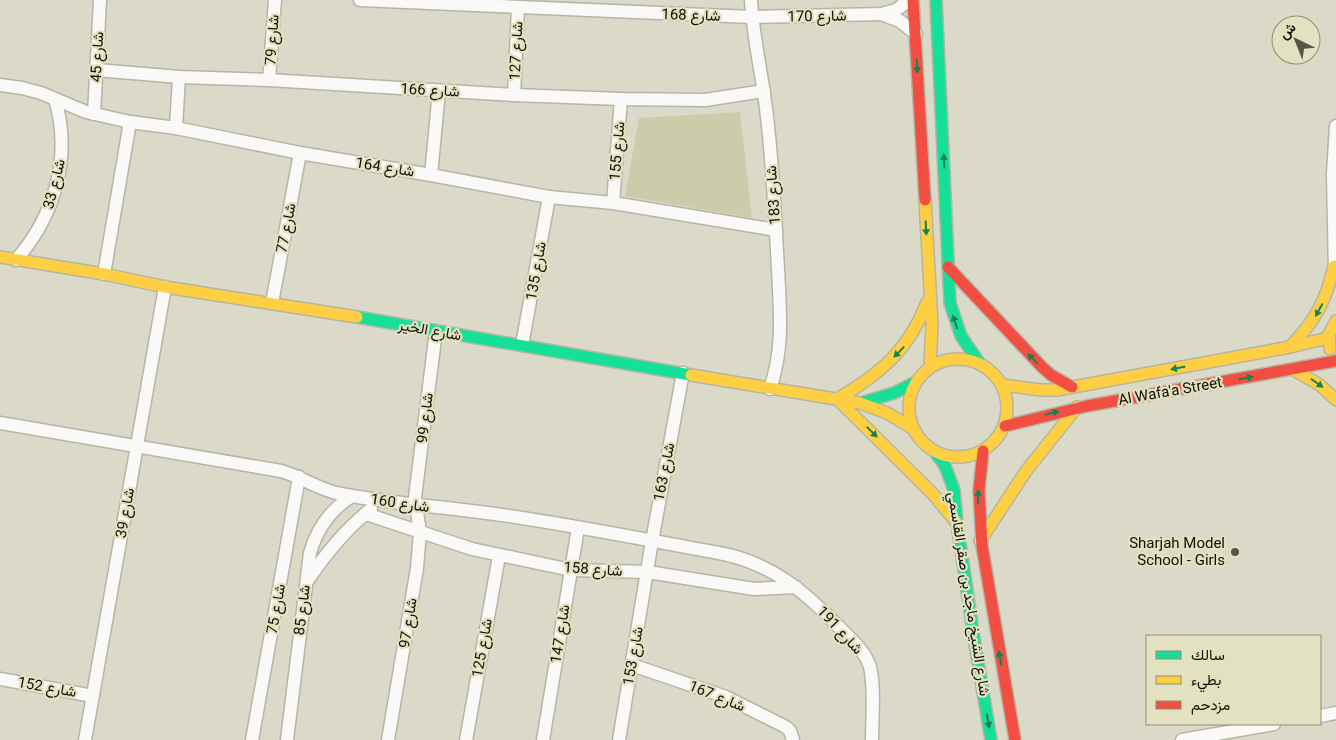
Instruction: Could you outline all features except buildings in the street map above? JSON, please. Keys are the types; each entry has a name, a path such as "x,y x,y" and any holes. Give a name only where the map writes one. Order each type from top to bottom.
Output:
{"street":[{"name":"شارع 45","path":"94,114 100,0"},
{"name":"شارع 79","path":"269,80 275,0"},
{"name":"شارع 168","path":"360,0 482,3 518,7 556,4 630,6 752,17"},
{"name":"شارع 183","path":"751,0 764,91 776,230 780,345 775,375 770,389"},
{"name":"شارع 170","path":"752,17 882,14 896,10 909,0"},
{"path":"913,0 932,338 930,367"},
{"path":"936,0 950,303 953,317 964,342 980,364 997,377 1008,405 1005,426 996,440 983,451 972,456 946,457 935,452 918,438 912,428 909,417 911,393 916,382 930,367 950,360 960,359 980,364"},
{"name":"شارع 127","path":"514,95 518,7"},
{"name":"شارع 170","path":"882,14 900,20 916,34"},
{"name":"شارع 166","path":"97,70 179,77 622,99 700,100 764,91"},
{"path":"176,128 179,77"},
{"name":"شارع 164","path":"0,85 22,88 94,114 130,122 176,128 300,154 431,175 549,197 613,203 776,230"},
{"path":"431,175 439,90"},
{"name":"شارع 33","path":"16,260 26,249 42,224 58,182 62,141 55,99"},
{"name":"شارع 155","path":"613,203 622,99"},
{"path":"104,274 130,122"},
{"path":"1336,126 1332,174 1336,291"},
{"name":"شارع 77","path":"272,303 300,154"},
{"name":"شارع 135","path":"522,346 549,197"},
{"name":"شارع الخير","path":"0,257 104,274 165,287 436,330 860,403 887,413 912,428"},
{"path":"1290,347 1308,329 1321,310 1330,288 1334,266"},
{"path":"948,267 1042,367 1056,379 1072,387"},
{"name":"شارع 39","path":"85,740 165,287"},
{"path":"930,295 919,326 902,349 869,379 837,399 932,492 957,523"},
{"path":"1336,313 1336,321 1328,338 1329,346 1336,359"},
{"name":"شارع 99","path":"415,506 436,330"},
{"name":"Al Wafa'a Street","path":"1002,386 1041,390 1072,387 1290,347 1328,338"},
{"name":"Al Wafa'a Street","path":"1005,426 1078,407 1294,370 1336,359"},
{"path":"1294,370 1320,385 1336,400"},
{"name":"شارع 163","path":"648,572 683,373"},
{"name":"شارع الخير","path":"860,403 894,394 916,382"},
{"path":"980,540 1032,460 1078,407"},
{"name":"شارع 160","path":"0,423 281,471 330,492 352,496 415,506 478,512 736,556 768,569 796,587"},
{"name":"شارع الشيخ ماجد بن صقر القاسمي","path":"983,451 978,498 980,540 1015,740"},
{"name":"شارع الشيخ ماجد بن صقر القاسمي","path":"935,452 950,476 954,490 957,523 992,740"},
{"name":"شارع 75","path":"252,740 299,478"},
{"name":"شارع 85","path":"288,739 310,553 323,522 336,507 352,496"},
{"path":"305,584 333,546 383,500"},
{"name":"شارع 97","path":"388,740 417,568 420,532 415,506"},
{"name":"شارع 158","path":"366,514 472,549 571,570 648,572 754,589 768,590 796,587"},
{"name":"شارع 147","path":"543,740 578,528"},
{"path":"287,548 310,553"},
{"name":"شارع 125","path":"466,740 499,556"},
{"name":"شارع 153","path":"619,740 648,572"},
{"name":"شارع 191","path":"796,587 813,600 865,655 870,668 872,684 872,740"},
{"name":"شارع 167","path":"632,665 726,697 786,727 790,731 793,740"},
{"name":"شارع 152","path":"0,679 93,696"},
{"path":"1321,716 1336,713"},
{"path":"1182,740 1210,738 1269,725"}],"green space":[{"path":"740,112 752,218 625,196 639,118"}],"traffic: fast":[{"path":"936,0 950,303 961,336 980,364"},
{"path":"357,317 691,375"},
{"path":"861,403 894,393 916,382"},
{"path":"935,452 945,466 954,490 974,638 991,740"}],"traffic: slow":[{"path":"925,200 932,324 930,367"},
{"path":"0,257 104,274 165,287 357,317"},
{"path":"1290,347 1318,310 1327,290 1334,266"},
{"path":"927,302 911,334 891,359 867,380 837,399 932,493 957,523"},
{"path":"1330,349 1329,334 1336,321"},
{"path":"1003,385 1057,390 1290,347 1328,338"},
{"path":"948,359 968,359 977,362 993,373 1004,389 1007,398 1007,408 1007,418 1004,427 993,443 977,454 968,457 948,457 931,449 917,435 909,418 909,398 917,381 931,367 948,359"},
{"path":"1294,370 1320,385 1336,400"},
{"path":"691,375 860,403 887,413 912,428"},
{"path":"980,541 1026,471 1077,407"}],"traffic: jam":[{"path":"913,0 925,200"},
{"path":"948,267 1042,367 1051,375 1072,387"},
{"path":"1005,426 1087,406 1336,361"},
{"path":"983,451 979,490 982,546 1015,740"}],"place":[{"name":"Sharjah Model School - Girls","path":"1235,552"}]}
